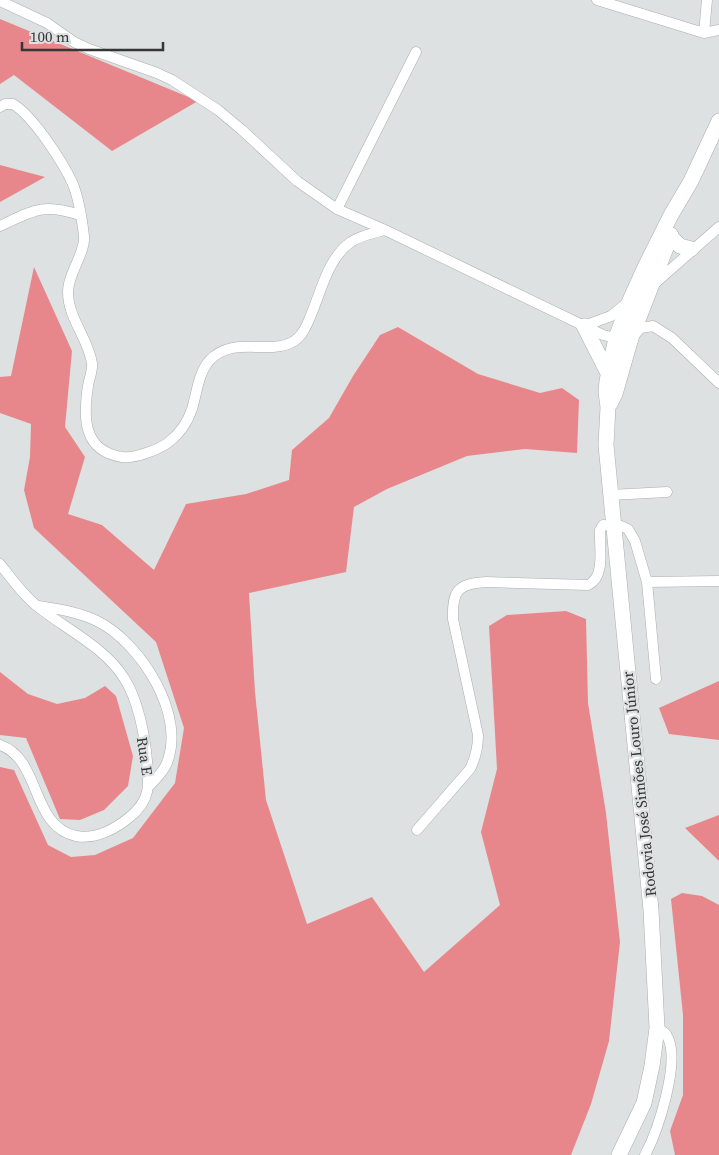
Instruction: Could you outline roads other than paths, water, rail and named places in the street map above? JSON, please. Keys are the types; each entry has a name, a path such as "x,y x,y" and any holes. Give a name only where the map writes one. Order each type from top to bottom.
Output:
{"main road":[{"name":"Rodovia José Simões Louro Júnior","path":"619,1155 644,1103 652,1066 657,1028 651,910 610,495 606,445 608,408 606,392 608,373 671,215 691,181 719,121"},
{"name":"Rodovia José Simões Louro Júnior","path":"638,301 651,286 652,265 671,237 691,181"},
{"path":"671,237 680,246 694,248"},
{"path":"584,326 608,373"},
{"name":"Rodovia José Simões Louro Júnior","path":"608,408 615,394 623,338"}],"street":[{"path":"0,0 47,23 74,42 114,59 157,73 186,89 218,110 297,181 337,209 385,230 603,335 623,338 641,328 653,326"},
{"path":"597,0 704,33 719,30"},
{"path":"704,33 707,0"},
{"path":"337,209 416,52"},
{"path":"0,107 9,104 15,105 41,134 72,182 77,196 85,239 69,279 68,306 87,347 92,364 85,410 86,427 94,442 110,456 127,458 150,452 169,442 184,426 192,409 200,378 207,363 217,353 227,349 250,346 279,346 290,343 299,337 307,325 337,255 351,242 365,235 385,230"},
{"path":"0,226 38,209 63,210 80,215"},
{"path":"651,286 719,227"},
{"path":"652,265 694,248"},
{"path":"584,326 611,316 638,301 653,326 672,338 719,383"},
{"path":"610,495 667,492"},
{"path":"416,830 470,769 476,758 478,735 453,619 452,605 455,595 462,586 486,582 588,585 594,582 599,575 600,530 603,525 613,525 628,529 635,541 647,582 656,678"},
{"name":"Rua E","path":"0,564 35,605 101,653 116,666 125,678 132,694 144,739 150,786 138,810 123,823 107,832 90,836 78,836 65,832 52,823 24,766 13,751 0,745"},
{"path":"647,582 719,581"},
{"path":"35,605 66,610 97,621 117,633 132,648 150,672 158,685 170,731 170,746 166,764 160,775 150,786"},
{"path":"645,1155 653,1140 670,1076 669,1039 665,1032 657,1028"}]}
